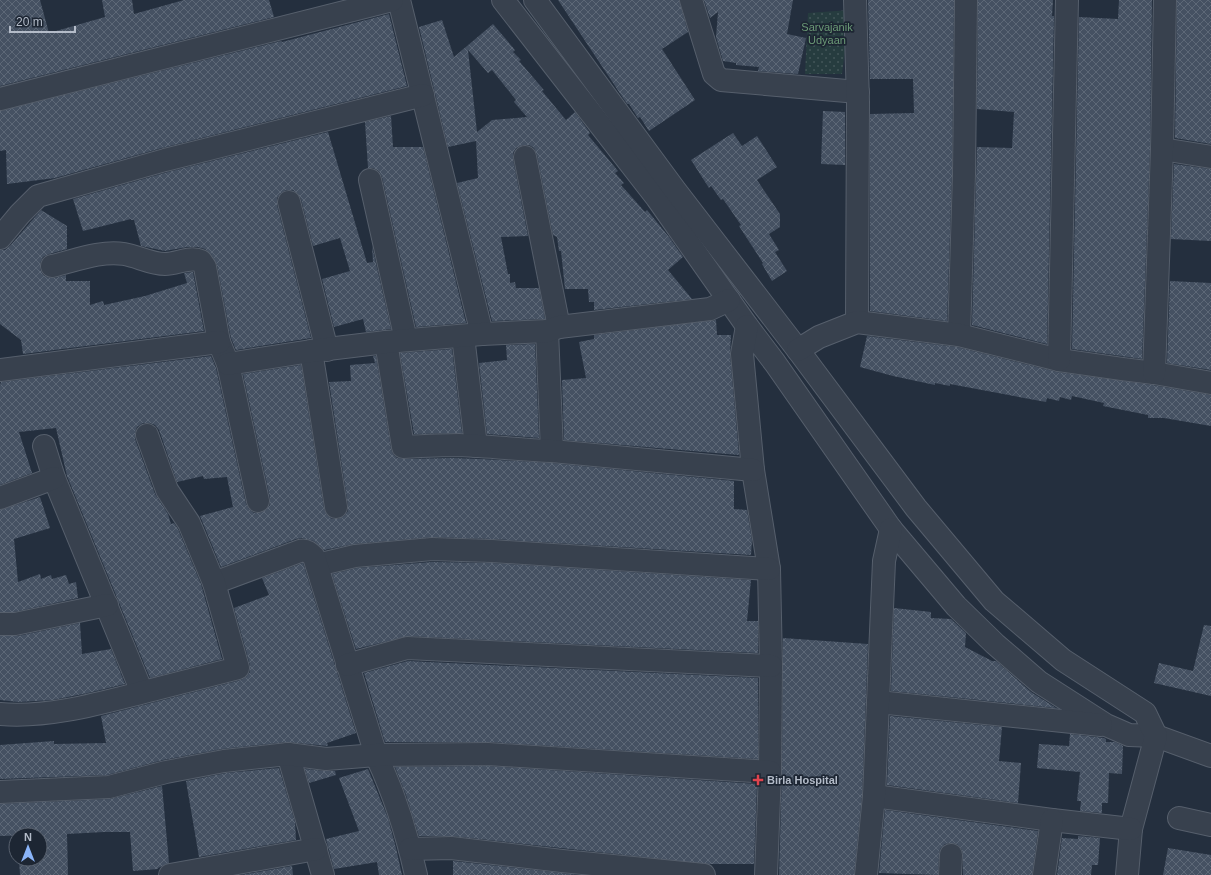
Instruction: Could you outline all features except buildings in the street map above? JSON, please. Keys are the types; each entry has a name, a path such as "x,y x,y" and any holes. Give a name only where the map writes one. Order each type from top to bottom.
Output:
{"street":[{"path":"0,99 392,0"},
{"path":"399,0 423,95 473,335 476,446"},
{"path":"503,0 657,198 891,529 956,606 995,644 1039,682 1106,725 1129,735 1156,736 1211,756"},
{"path":"535,0 675,190 798,350 916,508 994,601 1063,660 1144,713 1156,736 1131,829 1127,875"},
{"path":"691,0 714,74 721,80 858,92"},
{"path":"959,335 964,174 966,0"},
{"path":"1059,360 1067,0"},
{"path":"1154,373 1162,149 1165,0"},
{"path":"851,1 858,92 857,322"},
{"path":"0,238 20,214 38,196 165,160 423,95"},
{"path":"1162,149 1211,157"},
{"path":"525,156 553,329 552,451"},
{"path":"370,180 396,341 403,447 459,445 476,446 552,451 753,470"},
{"path":"289,202 319,350 336,507"},
{"path":"52,266 110,252 125,254 144,260 165,264 192,260 201,261 205,267 219,342 228,364 258,500"},
{"path":"228,364 319,350 396,341 553,329 710,309 729,300"},
{"path":"798,350 819,337 857,322 959,335 1059,360 1211,382"},
{"path":"747,326 742,354 753,470 769,569 771,666 770,772 766,875"},
{"path":"0,370 219,342"},
{"path":"0,714 32,714 73,708 112,700 238,668 214,583 189,523 167,490 148,435"},
{"path":"44,446 54,478 108,605 142,692"},
{"path":"0,498 54,478"},
{"path":"866,875 874,796 884,561 891,529"},
{"path":"317,565 355,556 432,549 492,551 769,569"},
{"path":"214,583 304,550 314,557 376,755 384,773 410,848 416,875"},
{"path":"0,624 15,624 108,605"},
{"path":"347,665 407,648 771,666"},
{"path":"878,702 1106,725"},
{"path":"0,792 109,787 166,772 224,760 288,754 326,759 376,755 488,754 770,772"},
{"path":"288,754 324,875"},
{"path":"874,796 1131,829"},
{"path":"1179,818 1211,825"},
{"path":"1044,875 1052,820"},
{"path":"410,848 451,848 704,875"},
{"path":"170,875 316,849"}],"green space":[{"name":"Sarvajanik Udyaan","path":"850,10 842,74 805,74 808,13"}],"place":[{"name":"Birla Hospital","path":"758,780"}]}
